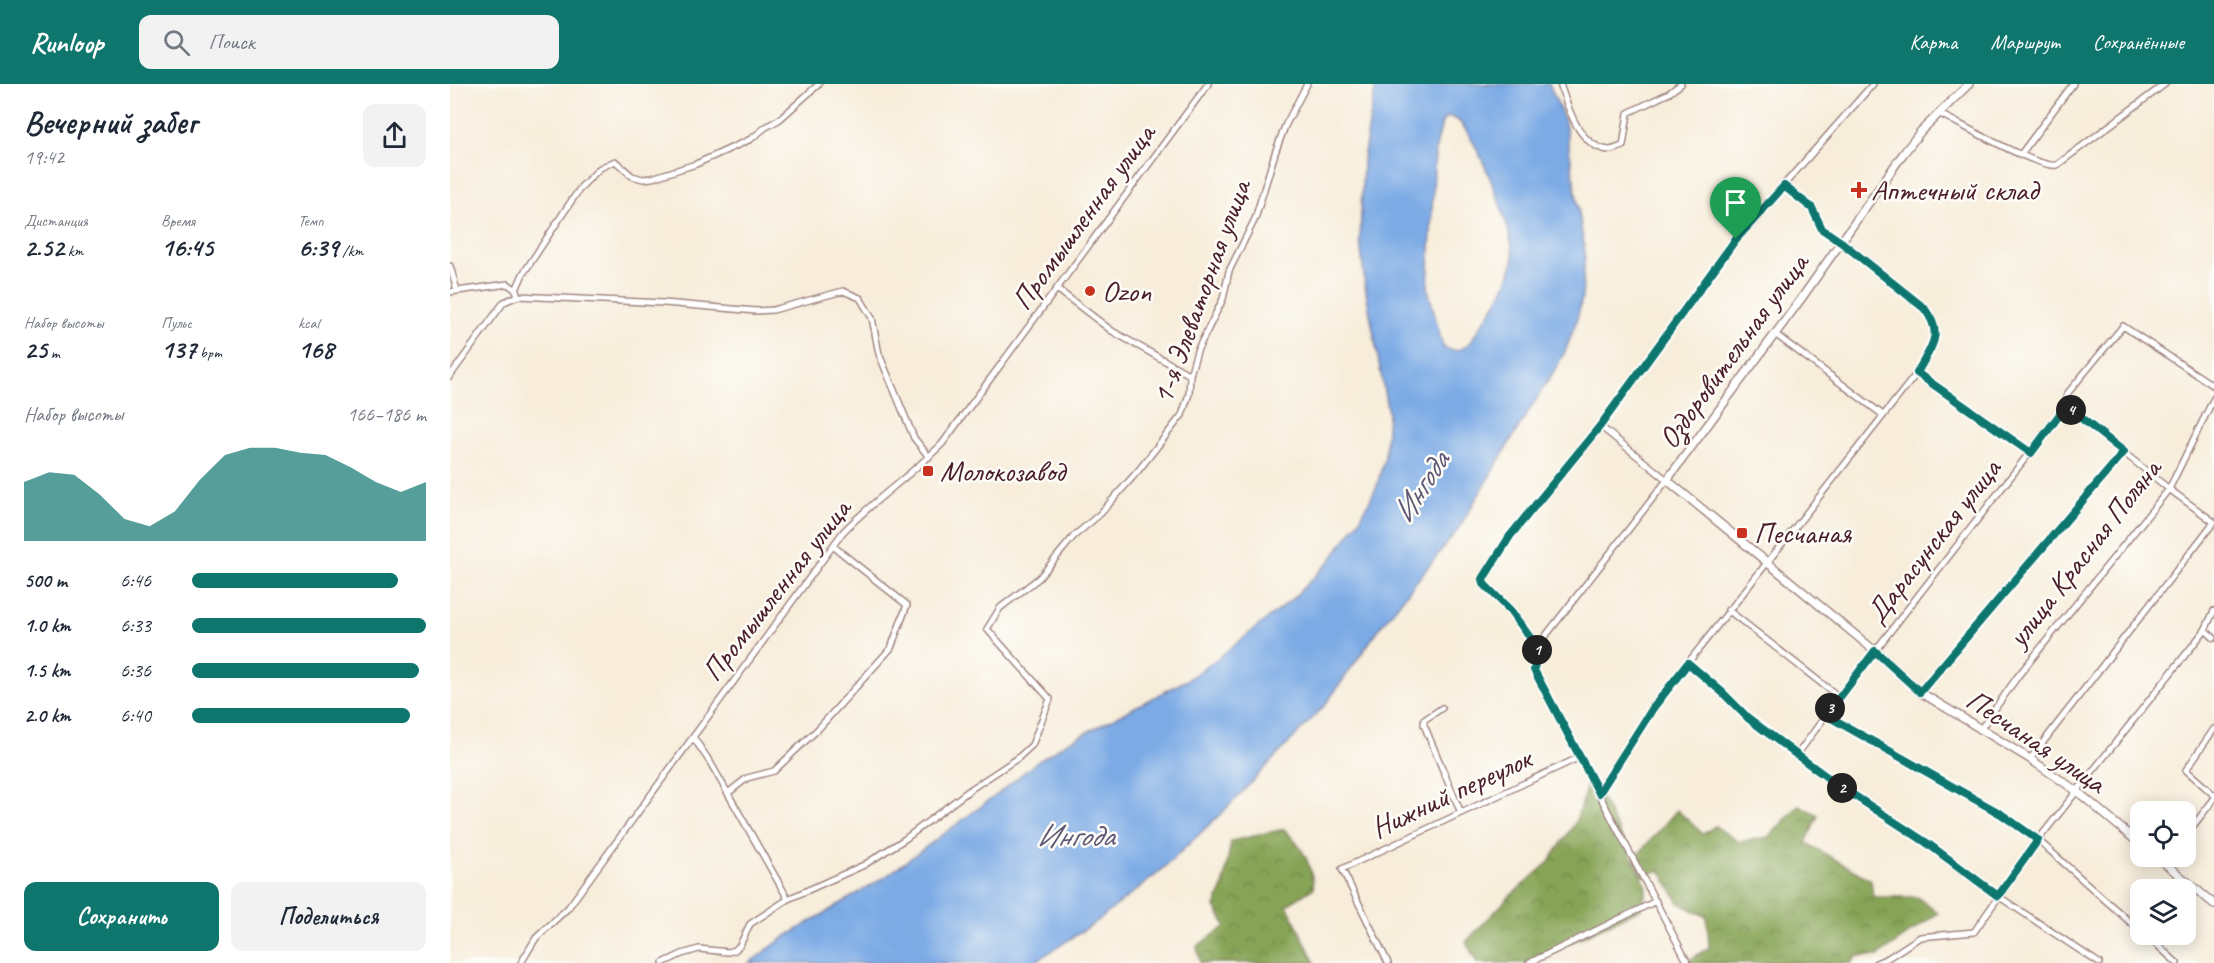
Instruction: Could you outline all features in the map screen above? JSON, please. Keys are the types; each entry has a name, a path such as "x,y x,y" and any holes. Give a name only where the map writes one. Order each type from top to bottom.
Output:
{"street":[{"path":"450,376 504,302 517,293 523,274 570,203 581,187 600,168 615,161 632,176 652,178 696,164 751,139 766,126 780,119 819,84"},
{"name":"Промышленная улица","path":"521,963 536,938 568,908 843,532 867,507 942,444 1209,84"},
{"name":"1-я Элеваторная улица","path":"788,899 864,865 905,839 971,789 1018,758 1032,745 1050,699 987,629 1000,608 1038,578 1074,536 1100,514 1138,471 1182,415 1189,394 1190,375 1197,351 1223,299 1229,271 1255,219 1283,132 1307,84"},
{"path":"1560,84 1570,112 1588,142 1610,150 1623,146 1628,113 1669,93 1681,84"},
{"path":"1688,963 1534,670 1537,647 1510,610 1484,584 1483,579 1510,536 1600,426 1736,239 1873,84"},
{"name":"Оздоровительная улица","path":"1537,647 1667,480 1775,334 1903,154 1921,131 1969,84"},
{"path":"2021,154 2073,84"},
{"path":"1940,114 2021,154 2051,166 2057,165 2165,84"},
{"path":"1599,793 1653,708 1917,373 1936,336 1935,321 1924,308 1822,229 1812,208 1784,186"},
{"path":"450,266 457,290"},
{"path":"450,292 508,284 517,293 756,311 773,310 843,291 860,298 872,318 879,354 914,438 929,457"},
{"path":"1058,289 1112,331 1190,375"},
{"name":"Дарасунская улица","path":"1797,755 1839,697 2031,453 2066,406 2067,394 2123,326 2214,386"},
{"path":"1775,334 1883,415"},
{"path":"1917,373 2031,453"},
{"name":"улица Красная Поляна","path":"1980,730 2018,676 2169,489 2214,398"},
{"path":"2030,759 2214,522 2066,406"},
{"name":"Песчаная улица","path":"1600,426 1875,651 1920,692 2030,759 2078,792 2130,836"},
{"path":"1920,692 2124,452"},
{"path":"728,793 747,778 774,771 819,728 891,648 907,605 833,546"},
{"path":"1728,610 1839,697"},
{"path":"1876,963 1888,958 1920,937 1974,932 2038,840 2205,630 2214,611"},
{"path":"2205,630 2214,638"},
{"path":"1688,663 1748,718 1835,783 1927,843 1998,896 2099,963"},
{"path":"1442,708 1428,716 1424,720 1424,725 1461,813"},
{"path":"1826,715 2001,814 2038,840 2130,922"},
{"path":"2196,821 2214,797 2186,770 2214,729"},
{"path":"663,963 699,949 728,952 735,950 740,945 750,924 788,899 728,793 693,737"},
{"name":"Нижний переулок","path":"1388,963 1342,869 1580,757"},
{"path":"2173,867 2214,904"},
{"path":"1529,963 1656,901"},
{"path":"2157,945 2177,963"}],"green space":[{"path":"1590,776 1647,886 1642,908 1529,963 1477,963 1466,942 1509,897 1549,862 1575,823"},
{"path":"1799,805 1818,815 1806,843 1871,880 1873,897 1917,897 1938,913 1878,956 1857,956 1851,963 1690,963 1689,960 1709,948 1707,917 1679,903 1660,870 1644,876 1635,858 1677,810 1703,834 1715,826 1739,842 1769,837"},
{"path":"1284,829 1305,856 1312,879 1314,888 1287,905 1315,963 1200,963 1197,946 1226,926 1215,907 1223,887 1231,841"}],"water":[{"name":"Ингода","path":"1376,84 1549,84 1565,121 1585,252 1582,299 1565,352 1459,528 1381,626 1326,704 1226,809 1157,874 1092,925 1033,963 749,963 785,937 885,877 999,793 1034,764 1066,743 1187,680 1292,599 1329,562 1359,521 1377,486 1385,456 1388,413 1365,286 1360,241 1363,159","holes":["1447,117 1456,119 1464,127 1483,163 1502,210 1513,262 1501,294 1470,343 1454,350 1443,347 1428,289 1435,152 1442,122"]}],"place":[{"name":"Аптечный склад","path":"1859,190"},
{"name":"Ozon","path":"1090,291"},
{"name":"Молокозавод","path":"928,471"},
{"name":"Песчаная","path":"1742,533"}],"route":[{"path":"1784,186 1812,208 1816,221 1822,229 1924,308 1935,321 1936,336 1917,373 2031,453 2066,406 2124,452 1920,692 1875,651 1826,715 2001,814 2038,840 1998,896 1927,843 1835,783 1797,755 1748,718 1688,663 1653,708 1599,793 1534,670 1537,647 1510,610 1484,584 1483,579 1510,536 1600,426 1736,239 1784,186"}]}
